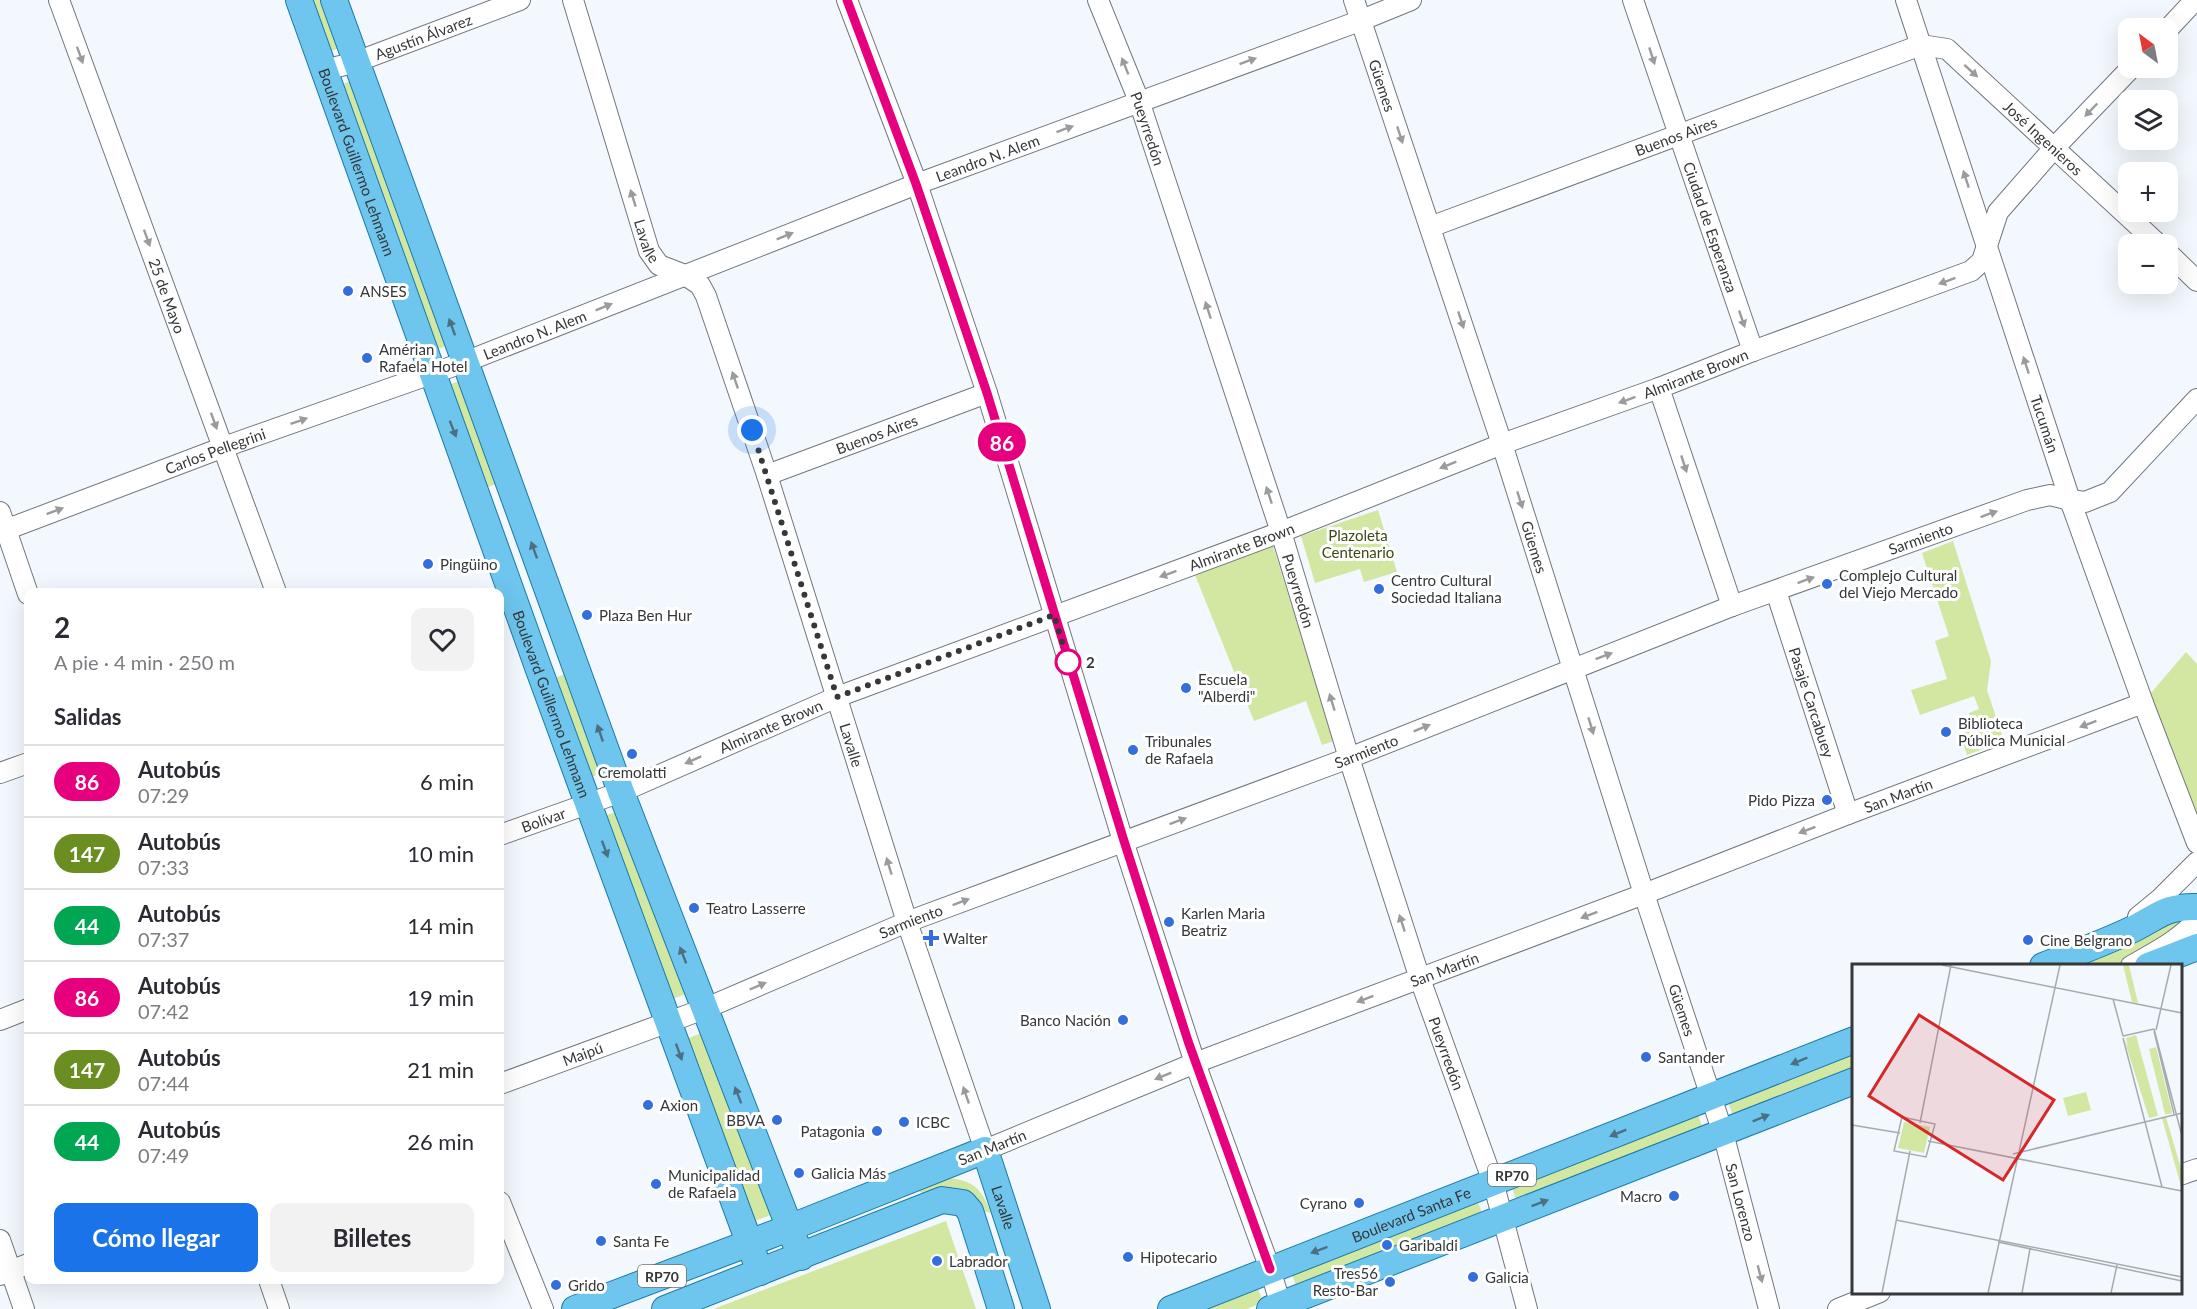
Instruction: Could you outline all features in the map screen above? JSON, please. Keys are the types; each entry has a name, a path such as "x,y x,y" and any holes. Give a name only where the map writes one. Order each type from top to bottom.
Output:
{"main road":[{"name":"Boulevard Guillermo Lehmann","path":"299,0 538,668 760,1272"},
{"path":"334,0 621,792 801,1257"},
{"path":"480,502 512,491"},
{"path":"538,668 573,656"},
{"path":"2048,964 2134,928 2162,912 2180,906 2197,907"},
{"path":"2153,964 2197,947"},
{"name":"Boulevard Santa Fe","path":"1171,1309 1852,1041"},
{"name":"RP70","path":"1278,1308 1501,1218 1852,1082"},
{"name":"San Martín","path":"749,1243 985,1150"},
{"name":"Lavalle","path":"985,1150 1037,1309"},
{"path":"665,1309 942,1200 963,1203 970,1211 1001,1309"},
{"name":"RP70","path":"575,1309 749,1243"}],"street":[{"name":"25 de Mayo","path":"59,0 275,588"},
{"name":"Agustín Álvarez","path":"325,70 356,62 520,0"},
{"name":"Lavalle","path":"573,0 649,251 659,265 685,275 700,285 706,296 767,475 907,922 985,1150"},
{"path":"847,0 916,184 987,393 1124,841 1195,1063 1270,1269 1278,1308"},
{"name":"Pueyrredón","path":"1098,0 1139,101 1281,532 1349,758 1420,979 1493,1182 1527,1309"},
{"name":"Güemes","path":"1354,0 1502,444 1644,894 1711,1096"},
{"name":"Leandro N. Alem","path":"432,374 916,184 1411,0"},
{"name":"Ciudad de Esperanza","path":"1633,0 1753,351"},
{"name":"Tucumán","path":"1906,0 2070,500 2143,703 2197,843"},
{"path":"2178,18 2195,0"},
{"name":"Buenos Aires","path":"1430,228 1922,45"},
{"name":"José Ingenieros","path":"1922,45 1947,49 2147,234"},
{"name":"Almirante Brown","path":"588,804 621,792 837,697 1281,532 1502,444 1971,271 1982,261 1998,212 2055,147 2121,78"},
{"path":"2178,263 2197,281"},
{"name":"Carlos Pellegrini","path":"2,524 432,374"},
{"path":"1659,388 1732,606"},
{"name":"Buenos Aires","path":"767,475 987,393"},
{"name":"Sarmiento","path":"668,1022 704,1009 907,922 1349,758 1732,606 2027,500 2050,495 2085,502 2110,492 2197,399"},
{"path":"2,524 26,588"},
{"name":"Pasaje Carcabuey","path":"1776,591 1848,814"},
{"name":"San Martín","path":"985,1150 1195,1063 2143,703"},
{"path":"0,773 24,764"},
{"name":"Bolívar","path":"504,834 588,804"},
{"path":"2114,937 2160,899 2197,862"},
{"path":"2135,964 2185,934 2197,920"},
{"path":"0,1020 24,1011"},
{"name":"Maipú","path":"504,1082 668,1022"},
{"name":"San Lorenzo","path":"1711,1096 1770,1309"},
{"path":"2182,1175 2197,1169"},
{"path":"504,1212 543,1309"},
{"path":"0,1240 13,1270 24,1309"},
{"path":"270,1284 279,1309"},
{"path":"1838,1309 1877,1294"}],"green space":[{"path":"306,0 327,0 344,46 326,53"},
{"path":"356,79 451,344 433,351 338,86"},
{"path":"465,379 501,482 483,489 446,386"},
{"name":"Plazoleta Centenario","path":"1378,510 1397,572 1364,582 1360,569 1315,583 1301,536"},
{"path":"1953,541 1991,661 1987,690 2004,741 1967,755 1960,734 1974,729 1969,713 1979,709 1974,696 1920,715 1911,690 1947,679 1935,641 1949,636 1922,553"},
{"path":"1273,546 1334,741 1322,745 1306,701 1254,721 1195,575"},
{"path":"2186,652 2197,664 2197,826 2145,700"},
{"path":"570,672 607,771 589,778 552,679"},
{"path":"621,810 688,993 670,1000 602,817"},
{"path":"2169,918 2178,921 2180,925 2178,930 2130,956 2121,964 2074,964"},
{"path":"703,1032 771,1215 752,1222 685,1040"},
{"path":"1852,1050 1852,1069 1733,1116 1727,1099"},
{"path":"1697,1112 1703,1129 1517,1202 1511,1185"},
{"path":"947,1178 964,1181 976,1187 991,1213 928,1198 918,1190"},
{"path":"1477,1199 1483,1216 1297,1288 1291,1272"},
{"path":"946,1221 976,1309 713,1309"},
{"path":"1257,1286 1263,1302 1247,1309 1198,1309"}],"bus line":[{"name":"86","path":"847,0 916,184 987,393 1124,841 1195,1063 1270,1269"}],"place":[{"name":"ANSES","path":"348,291"},
{"name":"Amérian Rafaela Hotel","path":"367,358"},
{"name":"Pingüino","path":"428,564"},
{"name":"Complejo Cultural del Viejo Mercado","path":"1827,584"},
{"name":"Centro Cultural Sociedad Italiana","path":"1379,589"},
{"name":"Plaza Ben Hur","path":"587,615"},
{"name":"2","path":"1068,662"},
{"name":"Escuela \"Alberdi\"","path":"1186,688"},
{"name":"Biblioteca Pública Municial","path":"1946,732"},
{"name":"Tribunales de Rafaela","path":"1133,750"},
{"name":"Cremolatti","path":"632,754"},
{"name":"Pido Pizza","path":"1827,800"},
{"name":"Teatro Lasserre","path":"694,908"},
{"name":"Karlen Maria Beatriz","path":"1169,922"},
{"name":"Walter","path":"931,938"},
{"name":"Cine Belgrano","path":"2028,940"},
{"name":"Banco Nación","path":"1123,1020"},
{"name":"Santander","path":"1646,1057"},
{"name":"Axion","path":"648,1105"},
{"name":"BBVA","path":"777,1120"},
{"name":"ICBC","path":"904,1122"},
{"name":"Patagonia","path":"877,1131"},
{"name":"Galicia Más","path":"799,1173"},
{"name":"Municipalidad de Rafaela","path":"656,1184"},
{"name":"Macro","path":"1674,1196"},
{"name":"Cyrano","path":"1359,1203"},
{"name":"Santa Fe","path":"601,1241"},
{"name":"Garibaldi","path":"1387,1245"},
{"name":"Hipotecario","path":"1128,1257"},
{"name":"Labrador","path":"937,1261"},
{"name":"Galicia","path":"1473,1277"},
{"name":"Tres56 Resto-Bar","path":"1390,1282"},
{"name":"Grido","path":"556,1285"}],"route":[{"path":"752,430 837,697 1054,615 1068,662"}]}
